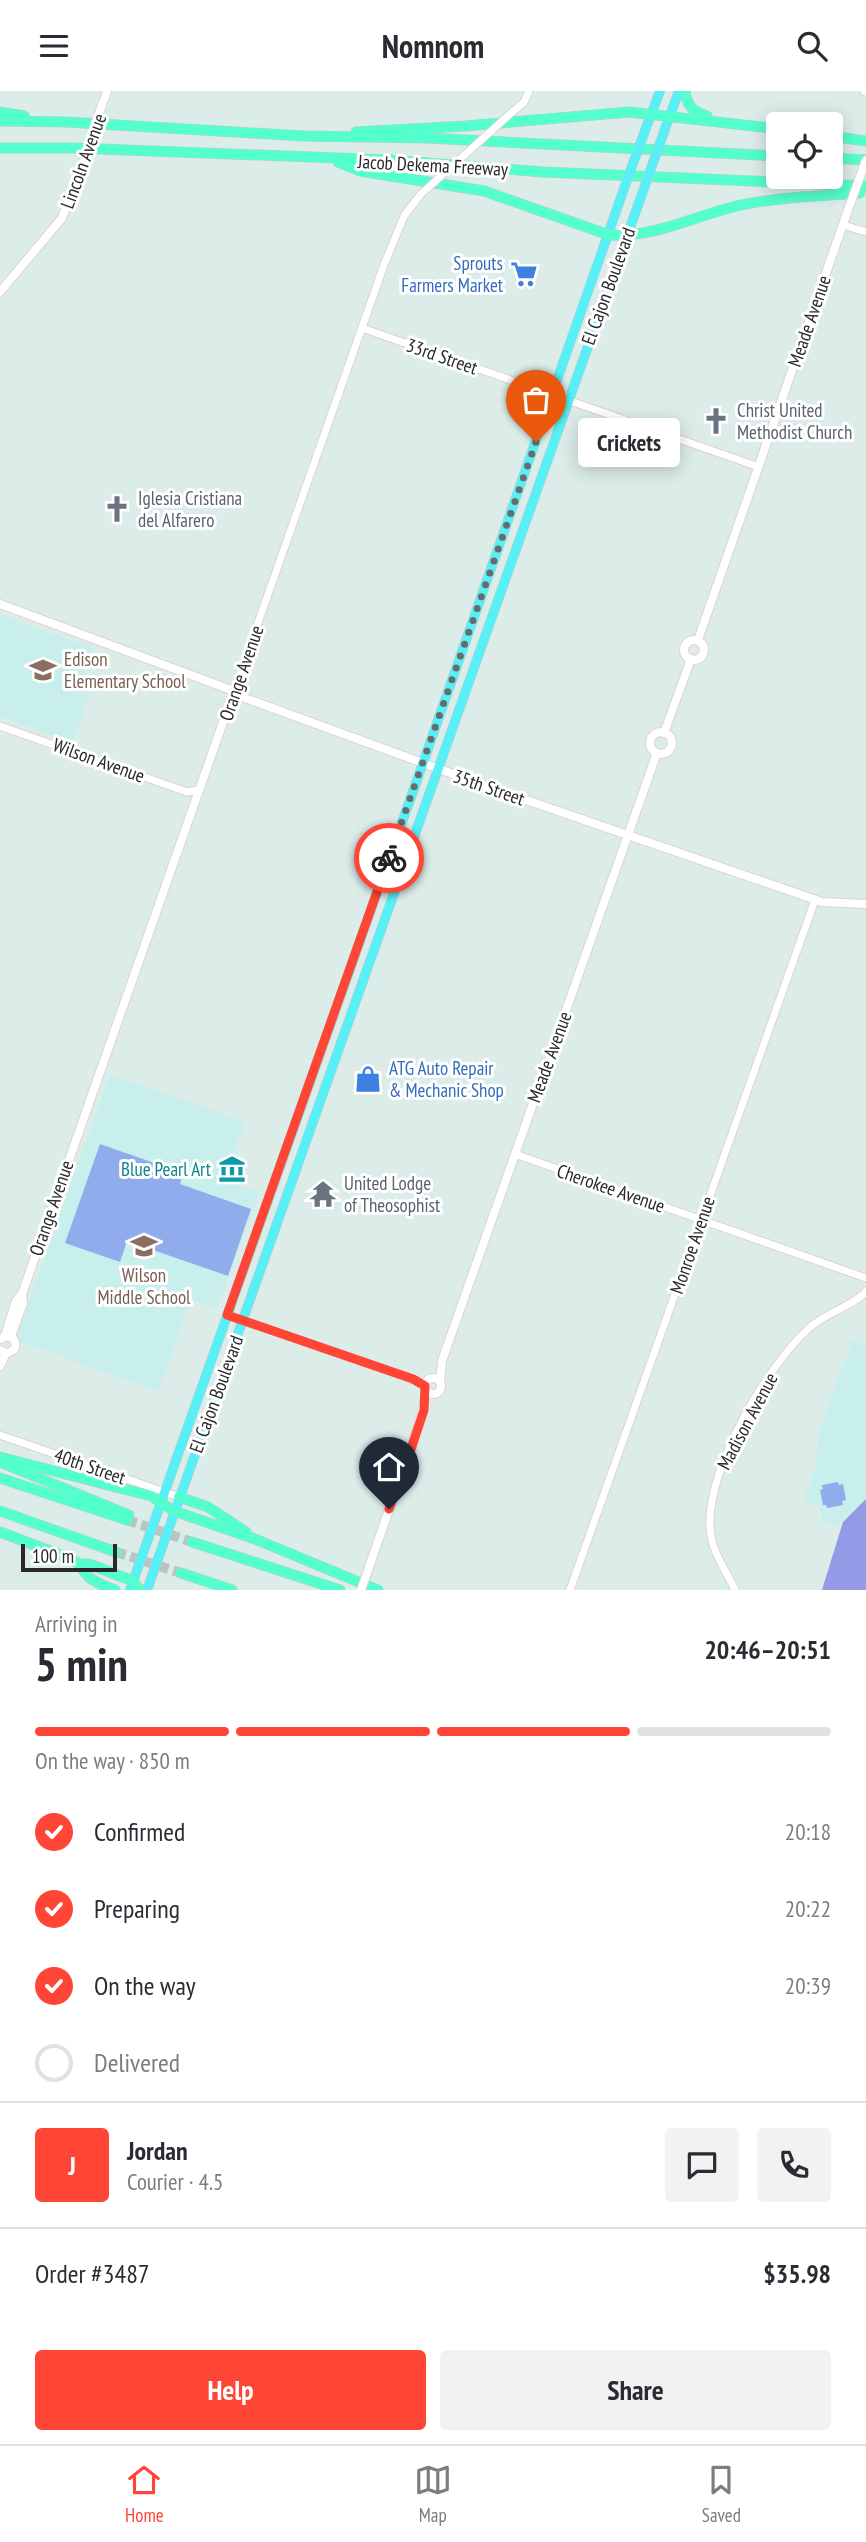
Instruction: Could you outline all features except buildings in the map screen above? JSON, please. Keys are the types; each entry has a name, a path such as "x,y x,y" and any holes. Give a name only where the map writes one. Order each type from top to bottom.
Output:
{"highway":[{"path":"682,91 689,106 695,111 748,125"},
{"path":"0,112 66,122"},
{"path":"303,136 629,112 766,127"},
{"name":"Jacob Dekema Freeway","path":"0,121 66,122 303,136 428,138 766,155"},
{"path":"843,138 866,141"},
{"name":"Jacob Dekema Freeway","path":"0,150 29,147 389,160 543,172 866,186"},
{"path":"331,159 360,171 484,191 609,235 626,236 659,230 754,202 866,193"},
{"path":"843,159 866,160"},
{"path":"0,1459 151,1496 174,1511 255,1539 378,1590"},
{"path":"0,1459 128,1518 0,1478"},
{"path":"179,1497 208,1507 255,1539"},
{"path":"0,1511 116,1552"},
{"path":"0,1517 13,1516"},
{"path":"0,1532 80,1564 89,1564 140,1590"},
{"path":"192,1542 340,1590"},
{"path":"80,1564 83,1573 90,1579 115,1590"},
{"path":"181,1573 232,1590"}],"main road":[{"name":"Lincoln Avenue","path":"0,292 62,218 107,91"},
{"name":"El Cajon Boulevard","path":"131,1585 660,91"},
{"name":"El Cajon Boulevard","path":"147,1590 567,401 665,129 682,91"},
{"name":"Meade Avenue","path":"698,640 866,160"},
{"name":"35th Street","path":"0,604 423,764 815,900 866,904"},
{"path":"698,640 703,645 703,654 699,659 691,659 685,654 684,648 688,642 698,640"},
{"path":"664,733 691,659"},
{"name":"Orange Avenue","path":"3,1351 11,1352 16,1347 15,1340 5,1337 23,1303 22,1294 234,691"},
{"path":"664,733 671,738 671,747 666,753 657,753 652,748 651,741 655,734 664,733"},
{"name":"Meade Avenue","path":"394,1495 409,1479 409,1455 424,1410 427,1384 442,1361 657,753"},
{"path":"0,1366 3,1351"},
{"name":"Meade Avenue","path":"424,1410 440,1390 442,1361"},
{"path":"427,1384 440,1382"},
{"path":"427,1384 436,1393"},
{"name":"Meade Avenue","path":"361,1590 394,1495 392,1475 409,1455"},
{"path":"397,1469 402,1468 408,1473"},
{"path":"393,1480 400,1485 405,1484"}],"street":[{"name":"Orange Avenue","path":"234,691 404,216 421,194 510,114 528,94"},
{"path":"843,225 866,232"},
{"name":"33rd Street","path":"362,328 759,467"},
{"name":"Wilson Avenue","path":"0,726 187,792 200,790"},
{"name":"Monroe Avenue","path":"570,1590 815,900"},
{"name":"Cherokee Avenue","path":"515,1154 866,1279"},
{"name":"Madison Avenue","path":"734,1590 712,1539 710,1517 722,1463 758,1392 785,1354 815,1323 859,1299 866,1291"},
{"path":"227,1315 427,1384"},
{"name":"40th Street","path":"0,1435 179,1497"}],"shaded area":[{"name":"Edison Elementary School","path":"0,615 93,648 78,691 89,695 72,743 0,716"},
{"name":"Wilson Middle School","path":"110,1074 245,1122 224,1180 259,1193 217,1309 191,1300 158,1391 15,1340"},
{"path":"100,1144 183,1173 180,1184 251,1209 228,1276 127,1241 120,1262 65,1243"},
{"path":"853,1340 866,1345 866,1499 837,1526 822,1521 821,1507 804,1500 815,1468 820,1429"},
{"path":"838,1482 839,1485 843,1484 846,1500 842,1501 843,1505 827,1508 823,1505 820,1490 823,1489 822,1485"},
{"path":"866,1499 866,1590 822,1590 843,1522"}],"tunnel":[{"path":"127,1520 192,1542"},
{"path":"116,1552 181,1573"}],"way so far":[{"path":"389,858 536,442"}],"place":[{"name":"Sprouts Farmers Market","path":"524,274"},
{"name":"Christ United Methodist Church","path":"716,421"},
{"name":"Crickets","path":"536,442"},
{"name":"Iglesia Cristiana del Alfarero","path":"117,509"},
{"name":"Edison Elementary School","path":"43,670"},
{"name":"ATG Auto Repair & Mechanic Shop","path":"368,1079"},
{"name":"Blue Pearl Art","path":"232,1169"},
{"name":"United Lodge of Theosophist","path":"323,1194"},
{"name":"Wilson Middle School","path":"144,1246"}],"route":[{"path":"389,858 227,1315 413,1379 425,1386 424,1410 409,1455 392,1475 394,1495 389,1509"}]}
